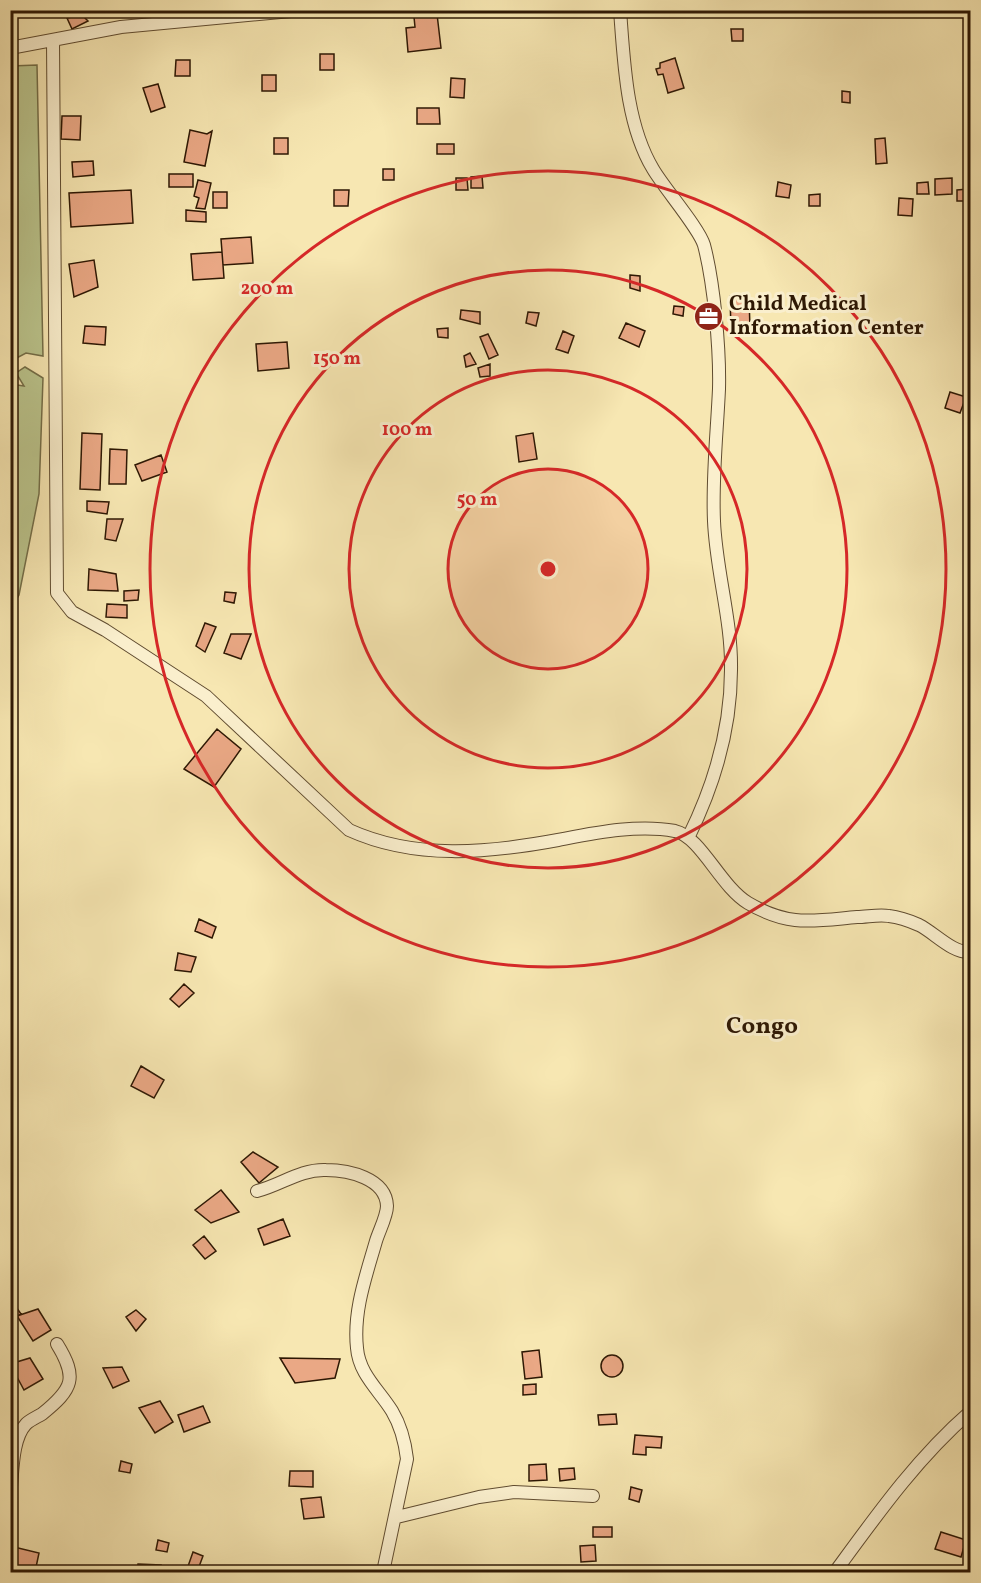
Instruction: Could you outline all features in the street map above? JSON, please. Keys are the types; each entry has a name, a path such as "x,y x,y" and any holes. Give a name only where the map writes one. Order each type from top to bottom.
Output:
{"street":[{"path":"10,48 121,27 302,10"},
{"path":"620,10 624,64 634,121 652,168 703,241 712,280 719,386 714,459 714,522 731,670 727,719 718,760 706,802 689,836"},
{"path":"53,41 57,594 72,612 105,630 206,696 349,830 374,842 447,852 513,849 600,832 643,829 674,831 689,836 716,873 745,901 774,917 799,922 887,915 919,925 945,942 970,952"},
{"path":"257,1191 276,1186 293,1175 325,1170 359,1174 379,1186 387,1206 361,1291 356,1332 357,1352 364,1373 393,1412 405,1441 407,1459 397,1517 383,1572"},
{"path":"10,1496 18,1439 26,1424 58,1399 70,1382 70,1365 57,1344"},
{"path":"835,1572 887,1500 954,1426 970,1412"},
{"path":"397,1517 468,1499 514,1491 593,1496"}],"green space":[{"path":"37,65 43,356 26,353 11,361 11,66"},
{"path":"25,367 43,378 39,494 19,595 11,609 11,384 24,386 16,373"}],"building":[{"path":"437,14 441,48 408,52 406,28 415,27 414,17"},
{"path":"82,15 88,21 72,29 67,18"},
{"path":"731,29 743,29 743,41 732,41"},
{"path":"320,54 334,54 334,70 320,70"},
{"path":"675,58 684,88 668,93 663,74 658,75 656,69 660,68 660,63"},
{"path":"176,60 190,60 190,76 175,76"},
{"path":"262,75 276,75 276,91 262,91"},
{"path":"451,78 465,79 464,98 450,97"},
{"path":"158,84 165,107 151,112 143,88"},
{"path":"842,91 850,92 850,103 842,102"},
{"path":"417,108 439,108 440,124 417,124"},
{"path":"62,116 81,116 80,140 61,139"},
{"path":"190,130 207,134 212,131 205,166 184,162"},
{"path":"274,138 288,138 288,154 274,154"},
{"path":"885,138 887,163 876,164 875,139"},
{"path":"437,144 454,144 454,154 437,154"},
{"path":"93,161 94,175 73,177 72,162"},
{"path":"383,169 394,169 394,180 383,180"},
{"path":"169,174 193,174 193,187 169,187"},
{"path":"482,176 483,188 471,188 471,177"},
{"path":"456,178 467,178 468,190 456,190"},
{"path":"952,178 952,194 935,195 935,179"},
{"path":"198,180 211,183 205,209 196,208 199,198 194,196"},
{"path":"778,182 791,185 789,198 776,196"},
{"path":"928,182 929,194 917,194 917,183"},
{"path":"968,189 968,201 957,201 957,190"},
{"path":"131,190 133,223 71,227 69,193"},
{"path":"334,190 349,190 348,206 334,206"},
{"path":"213,192 227,192 227,208 213,208"},
{"path":"820,194 820,206 809,206 809,195"},
{"path":"899,198 913,199 912,216 898,215"},
{"path":"186,210 206,212 206,222 186,221"},
{"path":"251,237 253,263 223,265 221,239"},
{"path":"222,252 224,278 193,280 191,254"},
{"path":"94,260 98,287 74,297 69,264"},
{"path":"630,275 640,276 640,291 630,288"},
{"path":"749,295 750,330 731,330 730,296"},
{"path":"674,306 684,307 683,316 673,314"},
{"path":"461,310 480,312 480,324 460,319"},
{"path":"528,312 539,313 536,326 526,323"},
{"path":"626,323 645,331 639,347 619,338"},
{"path":"85,326 106,327 105,345 83,343"},
{"path":"448,328 448,338 438,337 437,329"},
{"path":"563,331 574,336 568,353 556,349"},
{"path":"488,334 498,355 489,359 480,337"},
{"path":"287,342 289,368 258,371 256,344"},
{"path":"470,353 476,364 466,367 464,356"},
{"path":"490,364 490,376 480,377 478,368"},
{"path":"950,392 966,397 960,413 945,408"},
{"path":"82,433 102,434 100,490 80,489"},
{"path":"533,433 537,459 519,462 516,436"},
{"path":"110,449 127,450 126,484 109,484"},
{"path":"161,455 167,472 142,481 135,465"},
{"path":"87,501 109,502 107,514 87,511"},
{"path":"107,519 123,519 116,541 105,539"},
{"path":"89,569 116,574 118,591 88,590"},
{"path":"139,590 138,600 124,601 124,591"},
{"path":"225,592 236,593 234,603 224,601"},
{"path":"107,604 127,605 127,618 106,617"},
{"path":"205,623 216,627 205,652 196,646"},
{"path":"231,634 251,634 241,659 224,653"},
{"path":"217,729 241,749 214,787 184,769"},
{"path":"199,919 216,927 212,938 195,931"},
{"path":"178,953 196,957 191,972 175,970"},
{"path":"184,984 194,993 179,1007 170,999"},
{"path":"141,1066 164,1080 154,1098 131,1086"},
{"path":"253,1152 278,1167 259,1183 241,1162"},
{"path":"221,1190 239,1212 211,1223 195,1210"},
{"path":"283,1219 290,1236 264,1245 258,1229"},
{"path":"204,1236 216,1251 205,1259 193,1245"},
{"path":"10,1298 21,1314 10,1320"},
{"path":"38,1309 51,1330 33,1341 17,1316"},
{"path":"136,1310 146,1319 136,1331 126,1317"},
{"path":"539,1350 542,1377 525,1379 522,1352"},
{"path":"612,1355 620,1358 623,1366 620,1374 612,1377 604,1374 601,1366 604,1358"},
{"path":"30,1358 43,1379 24,1390 10,1364"},
{"path":"280,1358 340,1359 335,1378 295,1383"},
{"path":"122,1367 129,1381 113,1388 103,1368"},
{"path":"536,1384 536,1394 523,1395 523,1385"},
{"path":"160,1401 173,1422 155,1433 139,1408"},
{"path":"203,1406 210,1422 184,1432 178,1415"},
{"path":"616,1414 617,1424 599,1425 598,1415"},
{"path":"635,1435 662,1437 661,1448 646,1447 646,1455 633,1454"},
{"path":"121,1461 132,1464 130,1473 119,1471"},
{"path":"546,1464 547,1480 529,1481 529,1465"},
{"path":"574,1468 575,1479 560,1481 559,1469"},
{"path":"290,1471 313,1471 313,1487 289,1486"},
{"path":"631,1487 642,1490 639,1502 629,1499"},
{"path":"321,1497 324,1517 304,1519 301,1499"},
{"path":"593,1527 612,1527 612,1537 593,1537"},
{"path":"941,1532 966,1540 961,1557 935,1549"},
{"path":"158,1540 169,1543 167,1552 156,1550"},
{"path":"595,1545 596,1561 581,1562 580,1546"},
{"path":"14,1547 39,1553 35,1572 10,1566"},
{"path":"193,1552 203,1556 197,1572 186,1572"},
{"path":"138,1564 161,1565 160,1572 137,1572"}],"place":[{"name":"Child Medical Information Center","path":"708,316"}],"district":[{"name":"Congo","path":"762,1027"}]}
